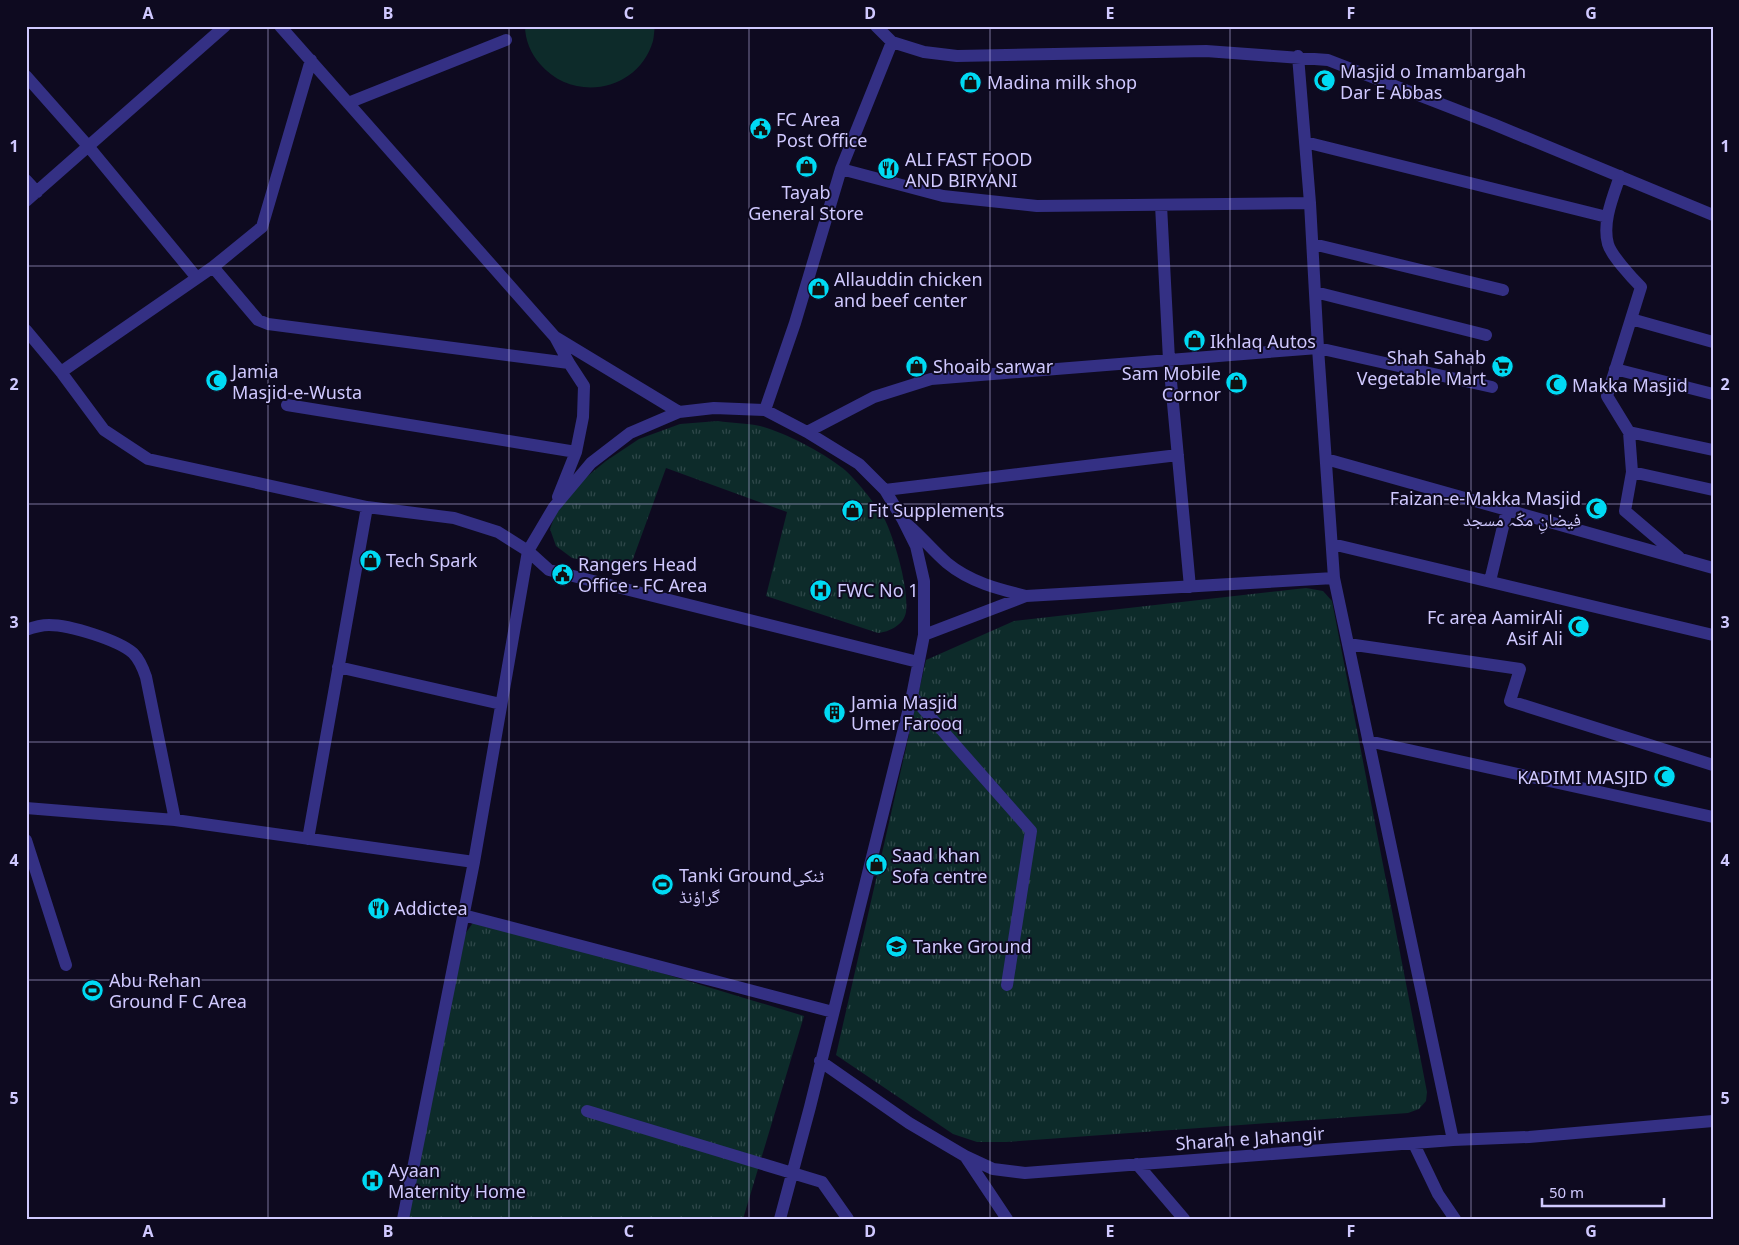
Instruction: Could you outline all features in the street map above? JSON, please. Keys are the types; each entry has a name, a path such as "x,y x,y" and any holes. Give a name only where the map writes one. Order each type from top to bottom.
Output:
{"street":[{"path":"26,201 225,26"},
{"path":"280,26 555,338 584,386 583,417 576,452 554,507 528,551 474,862 403,1219"},
{"path":"876,26 892,42 924,52 958,56 1206,51 1298,56 1328,60 1493,124 1713,215"},
{"path":"348,103 506,40"},
{"path":"765,410 795,323 841,170 892,42"},
{"path":"1298,56 1310,203 1334,578 1453,1140"},
{"path":"61,372 198,278 262,227 310,60"},
{"path":"26,76 88,146 198,278"},
{"path":"1305,142 1607,217"},
{"path":"841,170 943,196 1037,206 1310,203"},
{"path":"1620,176 1607,217 1608,245 1641,287 1607,396 1629,432 1632,472 1625,511 1683,560"},
{"path":"26,180 36,192"},
{"path":"1161,205 1169,360 1190,586"},
{"path":"1312,244 1503,290"},
{"path":"213,267 258,320 268,324 569,363"},
{"path":"1315,292 1486,336"},
{"path":"1631,319 1713,342"},
{"path":"26,330 61,372 104,430 148,459 367,506 454,518 498,532 528,551 550,570 918,662"},
{"path":"555,338 679,412"},
{"path":"807,432 874,398 931,379 1318,348 1492,387"},
{"path":"1615,369 1713,394"},
{"path":"287,405 576,452"},
{"path":"554,507 591,463 630,433 679,412 714,408 765,410 807,432 859,464 885,490 916,546 924,581 924,635 912,696 780,1219"},
{"path":"1629,432 1713,450"},
{"path":"885,490 1178,455"},
{"path":"1326,459 1713,568"},
{"path":"1632,472 1713,490"},
{"path":"308,839 367,506"},
{"path":"1490,582 1507,510"},
{"path":"903,520 948,563 971,579 998,589 1026,596"},
{"path":"1332,544 1713,635"},
{"path":"924,635 1026,596 1334,578"},
{"path":"26,630 38,626 58,626 111,641 134,654 142,664 175,820"},
{"path":"1348,644 1520,670 1510,701 1713,765"},
{"path":"338,667 501,704"},
{"path":"912,696 1031,831 1007,985"},
{"path":"1368,741 1713,817"},
{"path":"26,808 175,820 474,862"},
{"path":"26,840 66,965"},
{"path":"463,915 833,1012"},
{"name":"Sharah e Jahangir","path":"820,1061 908,1123 965,1156 993,1169 1025,1173 1060,1172 1137,1164 1453,1140 1529,1137 1713,1121"},
{"path":"587,1111 822,1182 848,1219"},
{"path":"1414,1144 1438,1194 1455,1219"},
{"path":"965,1156 1007,1219"},
{"path":"1137,1164 1184,1219"}],"green space":[{"path":"525,26 655,26 653,41 645,58 634,72 619,81 603,86 586,87 569,84 554,76 540,64 529,46"},
{"path":"718,421 760,426 792,438 833,461 858,484 885,520 897,552 906,602 905,617 899,624 887,631 878,633 766,596 787,512 666,468 629,570 572,558 556,546 550,529 558,507 584,479 606,461 639,439 680,424"},
{"path":"1306,588 1323,591 1332,601 1427,1092 1426,1101 1419,1109 1408,1113 1006,1142 977,1142 953,1134 836,1055 926,660 1014,621"},
{"path":"477,917 804,1016 743,1219 403,1219 465,934"}],"place":[{"name":"Masjid o Imambargah Dar E Abbas","path":"1324,81"},
{"name":"Madina milk shop","path":"971,82"},
{"name":"FC Area Post Office","path":"760,129"},
{"name":"Tayab General Store","path":"806,167"},
{"name":"ALI FAST FOOD AND BIRYANI","path":"889,169"},
{"name":"Allauddin chicken and beef center","path":"818,289"},
{"name":"Ikhlaq Autos","path":"1194,341"},
{"name":"Shoaib sarwar","path":"917,366"},
{"name":"Shah Sahab Vegetable Mart","path":"1502,367"},
{"name":"Jamia Masjid-e-Wusta","path":"216,381"},
{"name":"Sam Mobile Cornor","path":"1237,383"},
{"name":"Makka Masjid","path":"1556,385"},
{"name":"Faizan-e-Makka Masjid فیضانِ مکّہ مسجد","path":"1597,508"},
{"name":"Fit Supplements","path":"852,510"},
{"name":"Tech Spark","path":"370,560"},
{"name":"Rangers Head Office - FC Area","path":"562,574"},
{"name":"FWC No 1","path":"821,590"},
{"name":"Fc area AamirAli Asif Ali","path":"1579,627"},
{"name":"Jamia Masjid Umer Farooq","path":"835,712"},
{"name":"KADIMI MASJID","path":"1664,777"},
{"name":"Saad khan Sofa centre","path":"876,865"},
{"name":"Tanki Groundٹنکی گراؤنڈ","path":"663,885"},
{"name":"Addictea","path":"378,908"},
{"name":"Tanke Ground","path":"897,946"},
{"name":"Abu Rehan Ground F C Area","path":"93,990"},
{"name":"Ayaan Maternity Home","path":"372,1180"}]}
